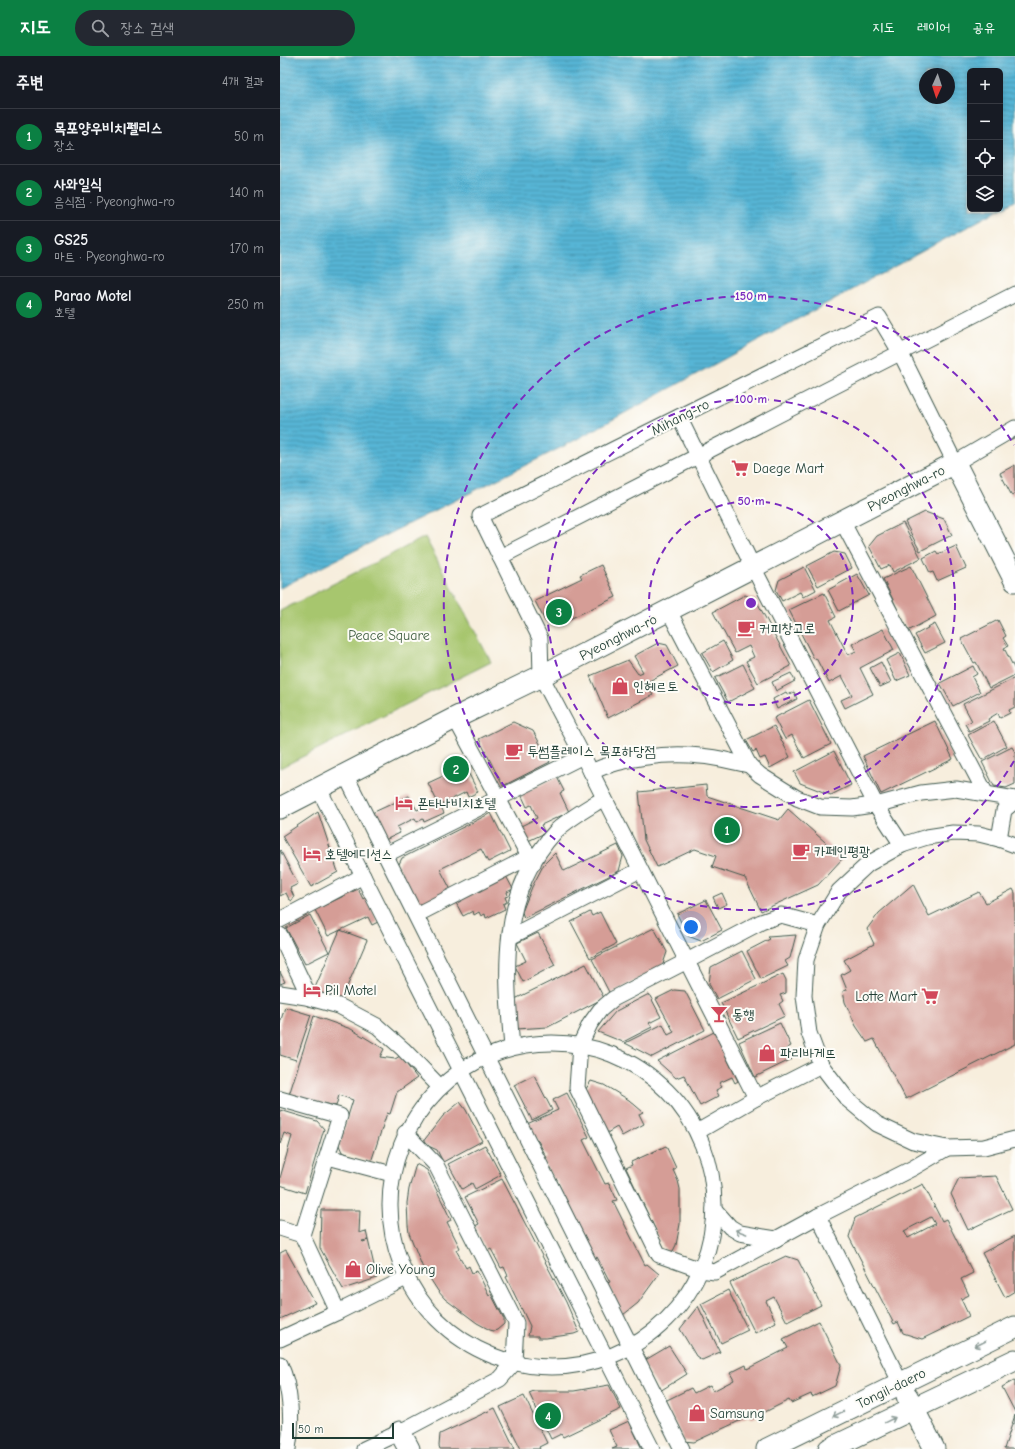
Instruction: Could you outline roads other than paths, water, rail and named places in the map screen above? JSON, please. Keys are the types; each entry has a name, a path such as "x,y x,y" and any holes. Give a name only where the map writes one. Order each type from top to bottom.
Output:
{"street":[{"path":"756,1098 541,676 540,638 500,557 1015,294"},
{"name":"Mihang-ro","path":"500,557 480,516 880,317 900,352"},
{"path":"900,352 1015,581"},
{"path":"679,417 753,567 876,804 902,844"},
{"path":"955,463 1015,428"},
{"name":"Pyeonghwa-ro","path":"280,808 346,776 455,718 669,611 955,463"},
{"path":"842,521 986,794"},
{"path":"669,611 749,765 760,775 797,798 820,807 852,808 921,793 956,789 1015,800"},
{"path":"455,718 531,860"},
{"path":"591,772 601,767 646,757 672,755 700,756 749,765"},
{"path":"385,855 498,797 583,756"},
{"path":"346,776 682,1449"},
{"path":"319,789 652,1449"},
{"path":"512,1047 508,1006 507,972 511,924 517,897 531,860 557,830 604,798"},
{"path":"999,839 1004,810 1015,800"},
{"path":"1015,846 999,839 979,834 953,833 927,837 902,844 868,864 839,891 818,925 806,960 804,996 809,1033 821,1065 847,1098 877,1124 913,1141 947,1148 984,1147 1015,1139"},
{"path":"416,916 531,860"},
{"path":"510,936 640,870"},
{"path":"280,920 363,876"},
{"path":"818,925 781,915 761,922 687,962 613,999 600,1010 590,1024 580,1045 576,1088 659,1255 701,1270 715,1272 818,1216 913,1168 947,1148"},
{"path":"280,935 310,998"},
{"path":"280,993 310,998 339,1006 377,1026 403,1049 440,1086"},
{"path":"542,1043 580,1045 605,1051 628,1061 649,1075 668,1091 684,1111 697,1132 707,1154 712,1177 714,1224 709,1248 701,1270 683,1301 666,1321 645,1338 622,1352 579,1365 551,1367 514,1363 480,1350 444,1326 421,1305 406,1278 394,1246 390,1222 389,1196 392,1174 398,1152 415,1116 440,1086 461,1070 486,1056 512,1047 542,1043"},
{"path":"697,1132 756,1098 821,1065"},
{"path":"280,1099 340,1116 302,1236 338,1312"},
{"path":"364,1449 405,1440 500,1379 514,1363 516,1323 436,1165 406,1133"},
{"path":"328,1157 392,1174"},
{"path":"714,1209 730,1227 740,1233 776,1239"},
{"path":"818,1216 934,1449"},
{"path":"280,1228 302,1236"},
{"path":"280,1339 406,1278"},
{"name":"Tongil-daero","path":"767,1449 1015,1327"},
{"name":"Tongil-daero","path":"829,1449 1015,1360"},
{"path":"280,1364 288,1393 290,1419 288,1449"}],"water":[{"path":"280,56 1015,56 1015,201 1003,208 1003,68 967,68 967,212 995,212 566,445 280,588"}],"place":[{"name":"Daege Mart","path":"740,468"},
{"name":"GS25","path":"559,612"},
{"name":"커피창고로","path":"746,628"},
{"name":"인헤르토","path":"620,686"},
{"name":"투썸플레이스 목포하당점","path":"514,751"},
{"name":"사와일식","path":"456,769"},
{"name":"폰타나비치호텔","path":"404,803"},
{"name":"목포양우비치펠리스","path":"727,830"},
{"name":"카페인평광","path":"801,851"},
{"name":"호텔에디션스","path":"312,854"},
{"name":"Pil Motel","path":"312,990"},
{"name":"Lotte Mart","path":"930,996"},
{"name":"동행","path":"719,1014"},
{"name":"파리바게뜨","path":"767,1053"},
{"name":"Olive Young","path":"353,1269"},
{"name":"Samsung","path":"697,1413"},
{"name":"Parao Motel","path":"548,1416"}],"park label":[{"name":"Peace Square","path":"389,635"}]}
